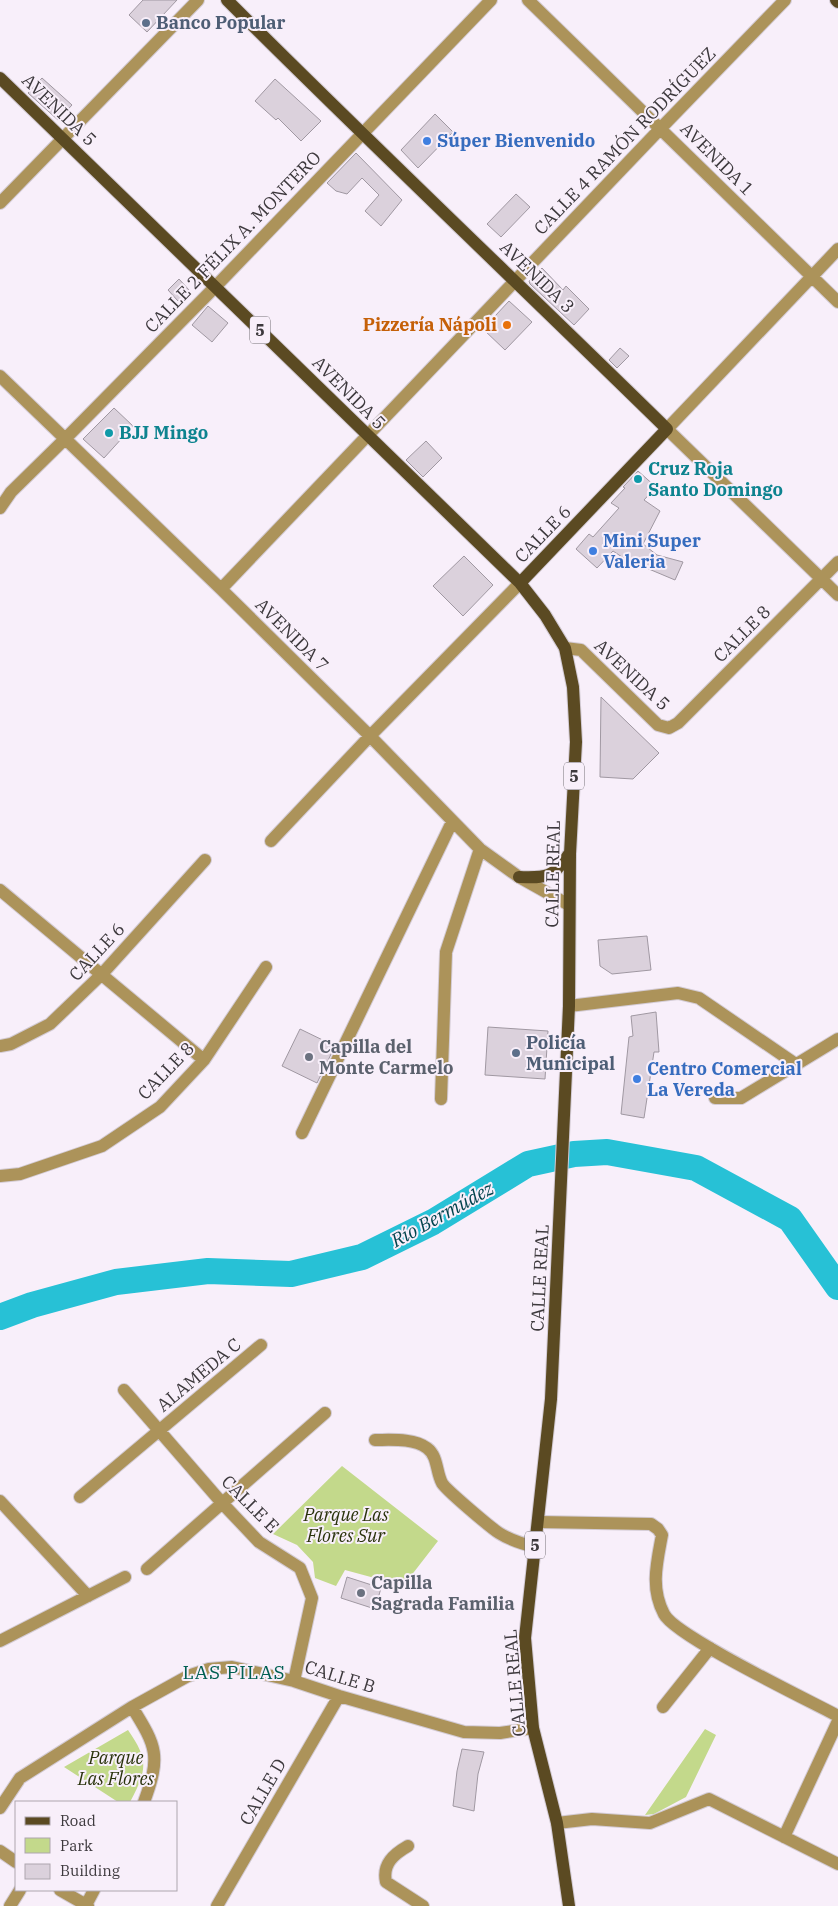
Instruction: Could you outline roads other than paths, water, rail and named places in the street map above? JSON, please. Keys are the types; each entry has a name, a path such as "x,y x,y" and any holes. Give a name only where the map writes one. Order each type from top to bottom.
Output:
{"main road":[{"name":"AVENIDA 3","path":"228,0 362,134 668,429"},
{"name":"AVENIDA 5","path":"0,78 216,286 520,584 545,615 565,648"},
{"name":"CALLE 6","path":"520,584 668,429"},
{"name":"CALLE REAL","path":"565,648 573,687 576,742 570,854 569,1006 562,1181 551,1399 525,1638 533,1728 557,1823 568,1906"},
{"path":"519,876 543,878 550,875 560,869 570,854"}],"street":[{"path":"0,203 198,0"},
{"name":"CALLE 2 FÉLIX A. MONTERO","path":"0,508 11,492 65,440 216,286 491,0"},
{"name":"AVENIDA 1","path":"528,0 838,302"},
{"name":"CALLE 4 RAMÓN RODRÍGUEZ","path":"220,589 785,0"},
{"name":"CALLE 6","path":"668,429 838,249"},
{"name":"AVENIDA 7","path":"0,376 370,736 480,849 519,876 569,905"},
{"name":"AVENIDA 3","path":"668,429 838,595"},
{"name":"CALLE 8","path":"669,728 678,723 838,562"},
{"name":"CALLE 6","path":"271,841 370,736 520,584"},
{"name":"AVENIDA 5","path":"565,648 581,650 658,725 669,728"},
{"path":"302,1133 452,822"},
{"path":"441,1098 446,952 480,849"},
{"name":"CALLE 6","path":"0,1046 11,1044 50,1024 102,974 204,860"},
{"path":"0,890 204,1060"},
{"name":"CALLE 8","path":"0,1176 20,1174 102,1146 160,1107 204,1060 266,967"},
{"path":"569,1006 678,993 699,998 797,1065"},
{"path":"715,1098 741,1098 838,1039"},
{"name":"ALAMEDA C","path":"80,1497 261,1345"},
{"name":"CALLE E","path":"124,1390 222,1504 259,1542 300,1568 312,1598 294,1681"},
{"path":"148,1569 325,1413"},
{"path":"375,1440 403,1441 418,1444 428,1449 434,1457 443,1485 500,1534 535,1547"},
{"path":"0,1501 88,1596"},
{"path":"538,1522 651,1524 658,1528 662,1535 654,1583 665,1616 674,1625 710,1648 838,1716"},
{"path":"0,1641 125,1577"},
{"path":"663,1707 710,1648"},
{"name":"CALLE B","path":"0,1808 20,1778 132,1707 188,1676 209,1669 232,1667 294,1681 464,1732 500,1733 533,1728"},
{"name":"CALLE D","path":"216,1906 339,1696"},
{"path":"132,1707 149,1734 155,1754 153,1777 144,1801"},
{"path":"784,1837 838,1721"},
{"path":"557,1823 592,1819 650,1824 709,1800 838,1864"},
{"path":"408,1846 396,1854 388,1863 384,1872 386,1882 423,1906"},
{"path":"0,1851 15,1861"},
{"path":"10,1906 19,1891"},
{"path":"62,1891 87,1905 94,1891"}],"waterway":[{"name":"Río Bermúdez","path":"0,1317 32,1305 116,1282 208,1271 291,1274 362,1257 433,1222 528,1164 574,1154 607,1152 696,1168 790,1219 838,1287"}],"place":[{"name":"Banco Popular","path":"146,23"},
{"name":"Súper Bienvenido","path":"427,141"},
{"name":"Pizzería Nápoli","path":"507,325"},
{"name":"BJJ Mingo","path":"109,433"},
{"name":"Cruz Roja Santo Domingo","path":"638,479"},
{"name":"Mini Super Valeria","path":"593,551"},
{"name":"Policía Municipal","path":"516,1053"},
{"name":"Capilla del Monte Carmelo","path":"309,1057"},
{"name":"Centro Comercial La Vereda","path":"637,1079"},
{"name":"Capilla Sagrada Familia","path":"361,1593"}],"district":[{"name":"LAS PILAS","path":"234,1672"}],"park label":[{"name":"Parque Las Flores Sur","path":"346,1525"},
{"name":"Parque Las Flores","path":"116,1768"}]}
